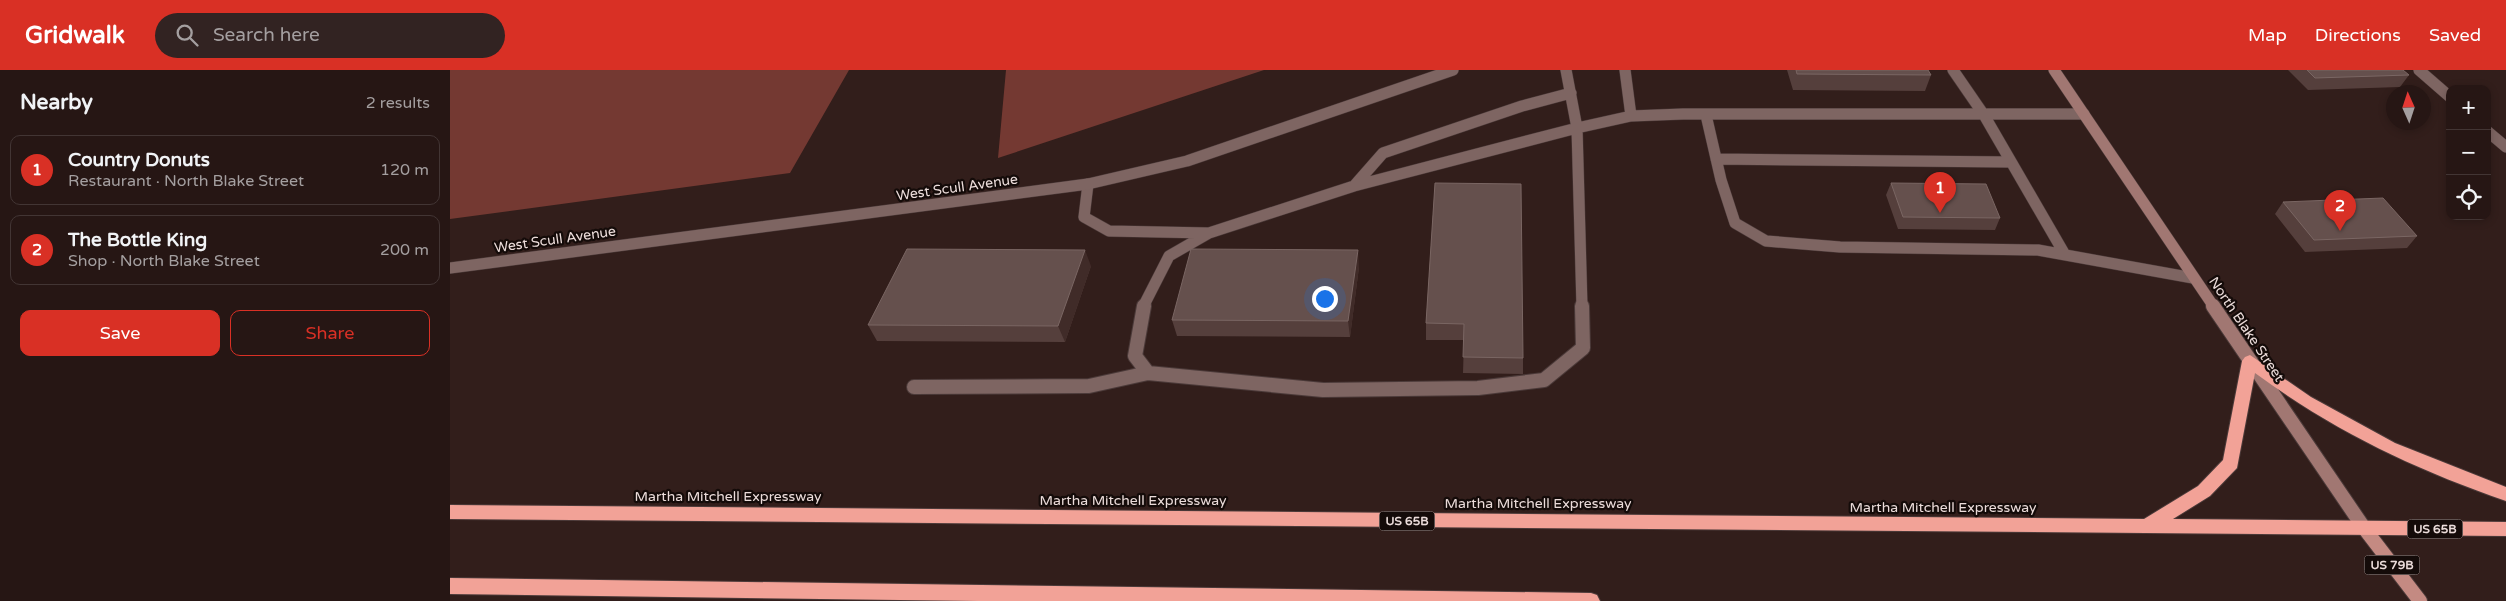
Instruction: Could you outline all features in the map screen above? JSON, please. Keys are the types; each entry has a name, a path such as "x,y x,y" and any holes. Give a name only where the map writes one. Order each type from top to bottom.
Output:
{"highway":[{"path":"2145,527 2204,491 2230,463 2250,361 2305,401 2389,448 2506,494"},
{"name":"Martha Mitchell Expressway","path":"450,512 2506,529"},
{"path":"450,586 1591,601"}],"main road":[{"name":"North Blake Street","path":"2054,70 2364,528 2420,601"}],"street":[{"name":"West Scull Avenue","path":"450,268 1088,184 1188,161 1453,70"},
{"path":"914,387 1089,386 1148,373 1323,390 1478,388 1544,380 1583,348 1577,128 1566,70"},
{"path":"1625,70 1631,116"},
{"path":"1953,70 1984,115 2064,254"},
{"path":"2419,70 2446,94"},
{"path":"1354,186 1383,153 1522,106 1571,93"},
{"path":"1148,373 1135,356 1144,303 1168,256 1209,233 1354,186 1577,128 1631,116 2084,114"},
{"path":"1706,115 1716,159 1735,223 1766,241 1840,247 2038,250 2193,278"},
{"path":"2491,134 2506,147"},
{"path":"1716,159 2010,162"},
{"path":"1088,184 1084,217 1109,231 1209,233"}],"shaded area":[{"path":"450,70 849,70 790,173 450,219"},
{"path":"1006,70 1264,70 998,158"}],"building":[{"path":"1796,70 1928,70 1931,75 1797,74"},
{"path":"2307,70 2403,70 2409,75 2315,78"},
{"path":"1435,183 1521,184 1523,358 1463,357 1464,324 1426,323"},
{"path":"1891,183 1986,184 2000,218 1903,217"},
{"path":"2383,198 2417,236 2314,240 2283,202"},
{"path":"907,249 1085,250 1058,326 868,325"},
{"path":"1191,249 1358,250 1348,321 1172,320"}],"place":[{"name":"Country Donuts","path":"1940,213"},
{"name":"The Bottle King","path":"2340,231"}]}
